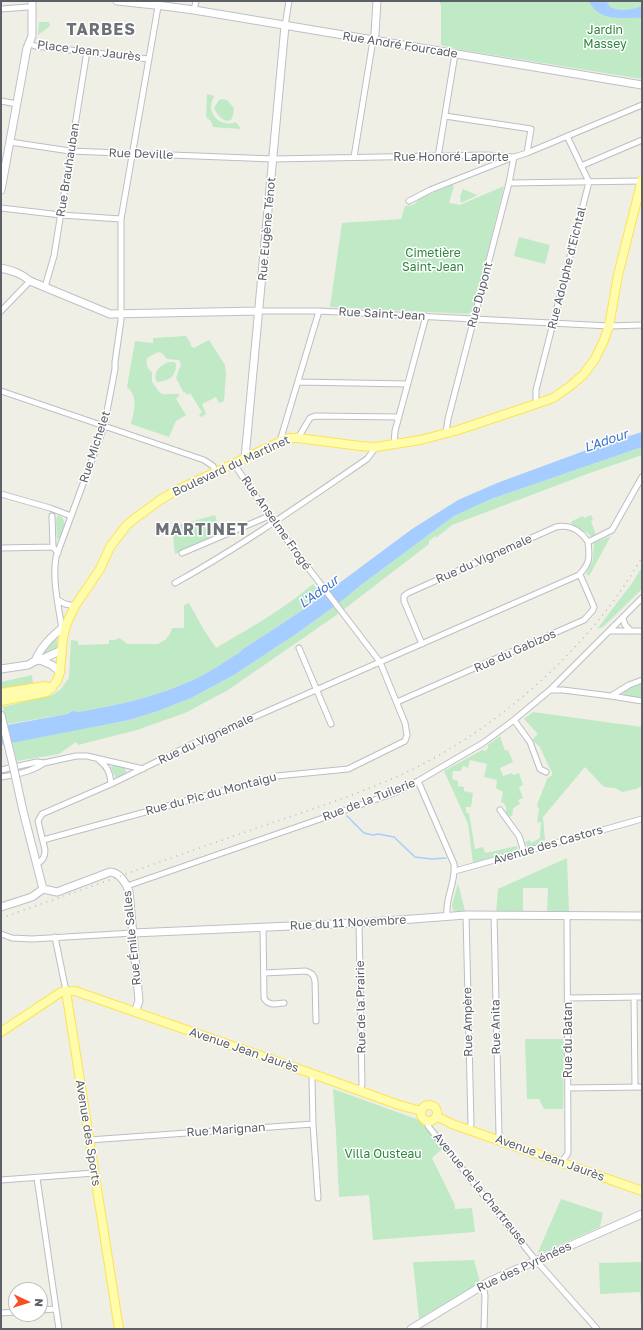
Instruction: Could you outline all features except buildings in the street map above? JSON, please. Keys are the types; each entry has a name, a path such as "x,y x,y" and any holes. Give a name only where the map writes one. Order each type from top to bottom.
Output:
{"main road":[{"name":"Boulevard du Martinet","path":"60,672 64,627 75,606 100,569 110,547 126,526 160,500 177,490 288,438 360,446 376,446 394,444 446,433 553,398 583,375 595,359 604,340 618,274 642,180"},
{"path":"1,696 45,686 52,688 57,682 60,672"},
{"path":"1,1032 61,992 66,991"},
{"name":"Avenue Jean Jaurès","path":"66,991 75,991 360,1090 399,1105 421,1110 424,1106 431,1105 435,1108 436,1116 452,1124 642,1191"},
{"name":"Avenue des Sports","path":"66,991 119,1329"},
{"path":"421,1110 422,1117 428,1121 433,1120 436,1116"}],"street":[{"path":"117,1 158,3"},
{"path":"194,10 196,1"},
{"name":"Rue Eugène Ténot","path":"245,458 285,26 289,1"},
{"path":"354,157 375,34 377,1"},
{"path":"1,9 29,3 28,38 30,44 27,48 1,190"},
{"name":"Rue André Fourcade","path":"158,3 285,26 642,85"},
{"name":"Rue Michelet","path":"64,627 54,574 55,565 71,516 104,427 115,368 114,362 121,314 121,219 158,3"},
{"name":"Place Jean Jaurès","path":"30,44 35,46 149,59"},
{"name":"Rue Brauhauban","path":"45,287 54,256 87,51"},
{"path":"438,157 455,54"},
{"path":"1,101 17,104"},
{"name":"Rue Honoré Laporte","path":"273,159 487,155 514,157 642,105"},
{"path":"445,116 531,129 527,153"},
{"path":"567,136 589,182"},
{"path":"581,166 642,140"},
{"name":"Rue Deville","path":"10,142 70,151 273,159"},
{"path":"409,201 430,190 514,157"},
{"name":"Rue Dupont","path":"446,433 448,419 509,183 514,157"},
{"path":"509,183 642,180"},
{"name":"Rue Adolphe d'Eichtal","path":"536,404 536,390 589,182"},
{"path":"1,208 60,215 121,219"},
{"name":"Rue Saint-Jean","path":"1,268 17,272 30,281 105,313 319,311 608,326 642,325"},
{"path":"1,311 30,281"},
{"path":"280,441 319,311"},
{"path":"394,444 395,431 426,316"},
{"path":"298,382 408,384"},
{"path":"1,391 204,460 213,466 216,472"},
{"path":"298,438 310,418 314,416 399,417"},
{"path":"175,583 215,561 274,523 367,459 376,446"},
{"name":"Rue Anselme Frogé","path":"234,464 274,523 380,662 405,723"},
{"path":"579,575 589,562 590,556 588,542 612,530 642,476"},
{"path":"1,494 50,508 71,516"},
{"path":"52,516 53,547 58,553"},
{"path":"182,554 269,516"},
{"name":"Rue du Vignemale","path":"422,644 404,601 404,596 408,593 556,527 563,526 580,532 588,542"},
{"path":"1,548 53,547"},
{"name":"Rue du Vignemale","path":"37,864 45,855 38,821 42,814 111,784 197,742 579,575"},
{"name":"Rue du Gabizos","path":"397,702 584,620 594,607 579,575"},
{"name":"Rue de la Tuilerie","path":"127,886 394,793 418,781 483,743 514,720 550,690 642,598"},
{"path":"58,600 65,604 75,606"},
{"path":"622,618 625,625 631,631"},
{"name":"Boulevard du Martinet","path":"38,660 38,654 56,633 64,627"},
{"path":"609,631 642,631"},
{"path":"299,648 331,724"},
{"path":"2,670 28,665 62,650"},
{"path":"38,660 52,665 60,672"},
{"path":"611,696 629,685 642,680"},
{"path":"550,690 563,690 642,701"},
{"path":"1,715 43,889 32,897 1,908"},
{"path":"514,720 530,742 540,769 546,772"},
{"name":"Rue du Pic du Montaigu","path":"43,840 276,776 348,769 405,740 407,735 405,723"},
{"path":"1,770 37,762 44,763 76,756 87,756 142,769"},
{"path":"98,759 110,772 111,784"},
{"path":"1,777 26,772 44,763"},
{"path":"418,781 454,864 454,882 449,893 446,907 447,916"},
{"path":"500,810 519,836 524,852"},
{"name":"Avenue des Castors","path":"455,871 642,819"},
{"name":"Rue Émile Salles","path":"43,889 57,892 110,872 116,874 127,886 129,891 139,1001 135,1012"},
{"name":"Rue du 11 Novembre","path":"1,934 12,938 55,937 360,923 466,915 642,916"},
{"name":"Rue Ampère","path":"466,915 471,1124 469,1129"},
{"name":"Rue Anita","path":"494,915 498,1139"},
{"name":"Rue du Batan","path":"562,1162 568,1153 567,916"},
{"name":"Rue de la Prairie","path":"360,923 362,1085 360,1090"},
{"path":"263,927 265,1001 270,1004 284,1004"},
{"name":"Avenue des Sports","path":"55,937 66,991"},
{"path":"264,973 306,971 311,973 314,976 315,981 316,1022"},
{"path":"634,997 636,1087"},
{"path":"568,998 642,997"},
{"path":"313,1074 313,1124 318,1198"},
{"path":"568,1088 642,1087"},
{"name":"Avenue de la Chartreuse","path":"428,1121 428,1126 536,1260 597,1329"},
{"name":"Rue Marignan","path":"89,1140 313,1124"},
{"path":"1,1180 94,1173"},
{"path":"37,1178 59,1329"},
{"name":"Rue des Pyrénées","path":"411,1329 483,1285 536,1260 642,1214"},
{"path":"483,1285 485,1296 484,1329"},
{"path":"48,1310 56,1309"}],"green space":[{"name":"Jardin Massey","path":"434,1 642,1 642,79 456,49 441,45 441,5 439,2"},
{"path":"39,22 49,22 50,26 38,35"},
{"path":"207,94 214,96 211,106 214,116 221,122 236,122 241,129 213,127 211,121 206,117"},
{"path":"219,100 227,100 234,108 231,120 226,121 222,119 214,108"},
{"name":"Cimetière Saint-Jean","path":"452,185 454,186 449,203 460,205 504,186 473,311 468,314 330,307 342,223 401,219 405,206 413,205 421,198"},
{"path":"463,189 477,195 461,203 460,197"},
{"path":"519,237 550,245 545,264 514,256"},
{"path":"186,336 191,344 190,345 194,348 209,340 225,365 226,374 224,401 219,403 216,397 202,404 206,414 201,417 199,415 202,412 190,393 187,395 185,392 184,393 176,378 181,364 179,360 167,359 162,353 158,352 147,358 147,366 152,372 152,382 160,393 180,395 176,399 186,415 176,421 169,437 131,424 135,404 133,395 127,387 135,341 153,343 153,338"},
{"path":"169,362 174,362 176,364 175,372 171,378 165,381 157,382 156,373 163,365"},
{"path":"642,447 642,455 452,525 436,538 435,536 429,541 429,544 338,614 228,690 185,713 137,730 78,745 76,742 59,754 17,761 12,742 129,720 158,711 191,698 234,675 299,632 454,516 491,499"},
{"path":"215,515 221,534 175,554 172,527"},
{"path":"591,515 593,520 591,521 596,535 592,537 571,523 572,521 583,516 584,518"},
{"path":"57,516 63,518 64,521 63,530 59,539 57,538"},
{"path":"611,536 589,576 586,574 593,560 594,543"},
{"path":"642,567 642,589 603,627 597,629 633,582"},
{"path":"313,584 322,595 303,610 239,653 197,678 169,690 124,703 7,724 3,707 52,695 60,690 69,678 71,640 78,641 78,645 109,644 109,640 119,638 128,644 158,644 165,640 170,634 172,628 184,628 184,605 189,603 216,648 279,610"},
{"path":"57,635 57,649 42,655 41,654"},
{"path":"32,675 33,685 1,690 1,682"},
{"path":"642,683 642,698 624,695 622,692"},
{"path":"533,712 642,727 642,786 622,792 615,788 604,787 585,767 543,817 545,840 540,842 540,844 528,848 525,842 530,840 531,843 540,838 541,822 537,823 539,809 537,805 547,779 552,775 540,747 532,740 538,734 524,719"},
{"path":"500,736 505,751 508,750 513,762 500,768 503,776 512,773 513,775 519,773 523,785 519,787 523,798 518,800 520,804 513,808 513,813 510,817 506,813 504,803 501,802 503,792 496,788 497,780 484,777 487,764 470,760 468,768 463,766 461,771 453,771 452,779 458,781 458,786 464,787 464,791 473,793 471,807 466,807 466,813 469,813 475,849 483,847 485,853 517,846 518,850 473,863 468,824 444,771 482,750 485,751 488,748 488,745"},
{"path":"113,765 125,768 125,775 117,778 115,777 111,767"},
{"path":"567,858 569,912 547,912 548,888 523,888 523,912 496,912 498,889"},
{"path":"458,883 465,911 458,912 453,910 452,905"},
{"path":"525,1039 564,1039 563,1109 544,1109 539,1099 527,1099"},
{"name":"Villa Ousteau","path":"333,1089 419,1120 443,1148 432,1158 455,1205 455,1209 472,1208 475,1232 373,1240 369,1195 339,1197"},
{"path":"561,1199 603,1213 600,1227 539,1254 538,1252"},
{"path":"474,1260 480,1282 419,1319 413,1262"},
{"path":"642,1262 642,1324 640,1292 600,1294 599,1263"}],"water":[{"path":"589,1 606,1 610,7 621,10 634,9 642,6 642,18 605,16 593,8"},
{"path":"642,432 642,447 491,499 454,516 299,632 234,675 191,698 158,711 129,720 1,745 1,726 68,714 73,711 78,712 124,703 169,690 197,678 239,653 303,610 412,529 458,500 497,483 603,444"}],"waterway":[{"path":"347,816 364,833 394,837 415,857 432,859 446,858"}],"railway":[{"path":"1,918 349,796 387,781 462,742 498,716 532,688 564,658 594,626 620,592 642,557"}],"district":[{"name":"TARBES","path":"101,30"},
{"name":"MARTINET","path":"202,530"}],"water label":[{"name":"L'Adour","path":"606,441"},
{"name":"L'Adour","path":"319,592"}]}
